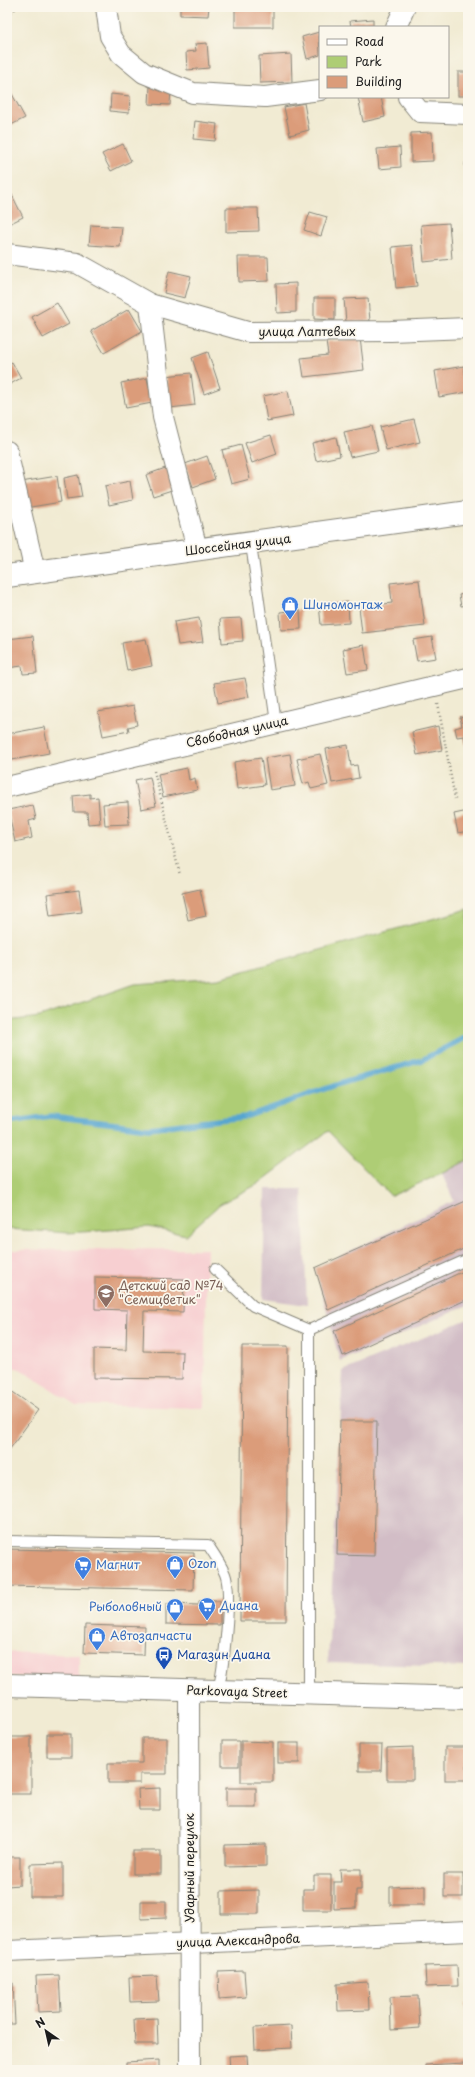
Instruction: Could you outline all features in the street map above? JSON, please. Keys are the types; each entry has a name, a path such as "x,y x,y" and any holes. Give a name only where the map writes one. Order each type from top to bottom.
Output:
{"main road":[{"name":"Шоссейная улица","path":"7,576 197,549 251,544 468,512"},
{"name":"Parkovaya Street","path":"7,1686 468,1698"}],"street":[{"path":"106,7 110,36 120,54 144,73 193,93 265,97 319,90"},
{"path":"396,26 406,7"},
{"path":"409,98 420,112 468,114"},
{"name":"улица Лаптевых","path":"7,254 77,263 150,304 248,332 391,331 468,328"},
{"path":"150,304 163,417 197,549"},
{"path":"7,451 35,572"},
{"name":"Свободная улица","path":"7,787 468,678"},
{"name":"Ударный переулок","path":"189,1690 190,2070"},
{"name":"улица Александрова","path":"7,1951 468,1931"}],"lane":[{"path":"251,544 276,723"},
{"path":"215,1269 253,1306 309,1330 468,1259"},
{"path":"309,1330 309,1694"},
{"path":"7,1541 208,1545 226,1576 228,1610 222,1675 218,1691"}],"path":[{"path":"434,686 455,800"},
{"path":"149,753 180,875"}],"shaded area":[{"path":"468,1155 468,1305 340,1361 315,1268 454,1201 440,1170"},
{"path":"265,1189 302,1189 307,1305 263,1299"},
{"name":"Детский сад №74 \"Семицветик\"","path":"207,1249 204,1408 76,1405 20,1369 7,1366 7,1250"},
{"path":"468,1319 468,1667 328,1663 343,1371"},
{"path":"7,1652 79,1655 79,1679 7,1676"}],"green space":[{"path":"468,909 468,1160 391,1196 328,1131 258,1184 220,1204 186,1235 149,1227 69,1233 7,1229 7,1021 40,1017 135,984 219,978"}],"building":[{"path":"180,7 209,7 208,16 180,15"},
{"path":"245,7 273,7 273,27 235,27 235,9 245,9"},
{"path":"373,19 373,26 351,26 350,21"},
{"path":"319,32 319,55 307,59 302,37"},
{"path":"207,43 209,68 187,70 186,52 196,51 195,44"},
{"path":"291,54 292,82 260,83 259,56"},
{"path":"458,72 468,72 468,96 458,96"},
{"path":"150,86 171,88 170,105 149,104"},
{"path":"12,94 25,118 7,127 7,97"},
{"path":"111,94 130,96 129,113 110,111"},
{"path":"358,98 381,98 385,117 363,122"},
{"path":"304,103 309,130 290,135 284,107"},
{"path":"195,121 217,124 215,141 193,139"},
{"path":"432,132 433,161 411,162 411,133"},
{"path":"123,144 131,161 111,171 102,154"},
{"path":"400,147 401,167 379,169 377,149"},
{"path":"465,163 468,163 468,180 465,180"},
{"path":"11,193 23,217 7,225 7,195"},
{"path":"226,208 258,208 259,231 226,232"},
{"path":"310,212 327,217 321,236 304,230"},
{"path":"449,223 452,259 424,262 421,225"},
{"path":"91,225 122,227 120,247 89,245"},
{"path":"412,245 417,286 396,288 392,247"},
{"path":"238,257 268,257 269,281 239,282"},
{"path":"169,271 191,276 185,298 164,293"},
{"path":"296,283 296,312 277,313 276,284"},
{"path":"314,298 335,298 335,320 314,319"},
{"path":"368,298 370,321 346,322 344,299"},
{"path":"57,303 69,324 43,338 32,317"},
{"path":"129,309 142,331 104,353 91,331"},
{"path":"360,338 364,370 304,377 301,358 328,355 326,342"},
{"path":"208,352 220,388 204,394 192,358"},
{"path":"12,362 21,378 7,386 7,365"},
{"path":"464,366 468,392 439,397 435,371"},
{"path":"191,373 195,405 170,408 166,376"},
{"path":"147,378 152,403 126,408 121,383"},
{"path":"288,391 293,416 267,421 263,396"},
{"path":"414,419 420,442 386,450 380,427"},
{"path":"372,426 378,451 350,457 344,432"},
{"path":"271,435 277,454 252,463 245,443"},
{"path":"336,437 340,456 316,461 312,443"},
{"path":"241,445 250,479 231,484 222,450"},
{"path":"207,456 215,479 193,487 185,464"},
{"path":"171,466 178,488 153,496 146,475"},
{"path":"78,475 82,497 67,499 64,478"},
{"path":"57,476 61,502 25,508 21,482"},
{"path":"130,481 133,500 109,505 105,486"},
{"path":"419,580 425,626 362,633 359,607 392,603 390,583"},
{"path":"468,585 468,605 461,606 459,595 464,594 463,586"},
{"path":"348,602 349,623 321,625 319,604"},
{"name":"Шиномонтаж","path":"300,610 301,629 281,630 280,612"},
{"path":"199,618 203,642 178,645 174,622"},
{"path":"241,618 243,641 222,643 220,619"},
{"path":"33,636 37,673 23,674 22,666 7,668 7,639"},
{"path":"432,637 436,658 417,661 413,640"},
{"path":"146,639 152,666 127,671 122,643"},
{"path":"364,645 368,670 347,673 343,649"},
{"path":"245,678 249,697 218,703 214,683"},
{"path":"133,706 137,725 128,727 129,731 103,736 98,712"},
{"path":"468,715 467,750 464,736 457,737 455,728 462,726 460,717"},
{"path":"438,726 442,750 417,755 412,732"},
{"path":"44,727 49,753 7,761 7,734"},
{"path":"348,745 351,766 357,765 359,778 332,783 326,749"},
{"path":"290,754 295,786 270,790 265,758"},
{"path":"320,754 328,785 311,789 309,782 303,784 297,759"},
{"path":"261,758 265,785 237,789 234,762"},
{"path":"187,768 189,780 195,778 197,790 163,797 158,774"},
{"path":"150,777 156,806 141,809 135,780"},
{"path":"90,794 90,798 98,797 100,823 88,824 87,812 74,812 73,796"},
{"path":"128,802 129,824 105,825 103,804"},
{"path":"33,805 36,819 29,821 32,838 15,842 8,810"},
{"path":"468,811 468,831 458,833 454,814"},
{"path":"7,820 10,832 7,833"},
{"path":"200,889 206,916 188,920 182,893"},
{"path":"79,890 82,912 50,916 47,894"},
{"path":"468,1200 468,1247 328,1310 315,1268"},
{"path":"468,1269 468,1299 343,1356 334,1331"},
{"path":"95,1277 184,1279 183,1312 144,1311 143,1351 183,1352 182,1379 94,1378 94,1349 126,1350 127,1310 95,1309"},
{"path":"242,1346 288,1346 286,1621 240,1621"},
{"path":"7,1388 38,1410 7,1453"},
{"path":"340,1421 377,1421 374,1556 337,1555"},
{"path":"7,1549 194,1553 193,1590 7,1586"},
{"path":"199,1601 220,1601 220,1625 166,1624 166,1604 199,1605"},
{"path":"85,1625 145,1627 144,1655 84,1653"},
{"path":"47,1734 71,1734 71,1757 47,1757"},
{"path":"7,1737 31,1737 31,1794 7,1794"},
{"path":"142,1738 167,1738 167,1774 140,1774 140,1783 108,1783 108,1763 142,1763"},
{"path":"222,1741 239,1741 239,1766 222,1766"},
{"path":"241,1741 273,1742 273,1782 241,1782"},
{"path":"278,1743 299,1743 299,1763 278,1763"},
{"path":"359,1745 382,1745 381,1771 359,1771"},
{"path":"413,1747 413,1780 387,1780 387,1748"},
{"path":"445,1747 467,1747 467,1780 445,1780"},
{"path":"160,1788 160,1810 139,1810 138,1789"},
{"path":"226,1788 256,1788 256,1807 226,1807"},
{"path":"266,1844 266,1866 225,1867 225,1845"},
{"path":"133,1851 161,1851 161,1874 133,1874"},
{"path":"7,1857 20,1857 20,1885 7,1886"},
{"path":"63,1863 63,1897 30,1897 30,1864"},
{"path":"340,1869 361,1869 361,1890 356,1890 356,1908 334,1909 334,1882 341,1882"},
{"path":"444,1874 463,1874 463,1897 444,1897"},
{"path":"314,1875 331,1875 331,1910 303,1910 303,1889 314,1889"},
{"path":"425,1886 425,1905 390,1905 390,1887"},
{"path":"259,1890 259,1914 221,1914 221,1891"},
{"path":"141,1901 166,1901 166,1918 141,1919"},
{"path":"457,1965 458,1986 426,1987 425,1966"},
{"path":"244,1971 246,1997 219,1999 218,1972"},
{"path":"59,1975 61,2011 38,2012 36,1976"},
{"path":"157,1976 159,2001 130,2002 129,1977"},
{"path":"368,1982 369,2010 338,2011 337,1984"},
{"path":"7,1983 13,1983 15,2024 7,2024"},
{"path":"418,1996 420,2028 391,2030 390,1997"},
{"path":"465,2003 468,2003 468,2038 467,2038"},
{"path":"157,2018 158,2044 135,2044 134,2019"},
{"path":"291,2026 292,2048 255,2050 254,2028"},
{"path":"247,2055 248,2070 230,2070 229,2056"},
{"path":"159,2060 159,2070 126,2070 126,2062"},
{"path":"465,2063 465,2070 425,2070 425,2065"}],"waterway":[{"path":"7,1122 51,1116 148,1128 245,1117 339,1084 422,1060 468,1036"}],"railway":[{"path":"7,15 16,7"}],"place":[{"name":"Шиномонтаж","path":"290,620"},
{"name":"Детский сад №74 \"Семицветик\"","path":"106,1308"},
{"name":"Ozon","path":"175,1579"},
{"name":"Магнит","path":"83,1580"},
{"name":"Диана","path":"207,1621"},
{"name":"Рыболовный","path":"175,1622"},
{"name":"Автозапчасти","path":"97,1651"},
{"name":"Магазин Диана","path":"164,1670"}]}
